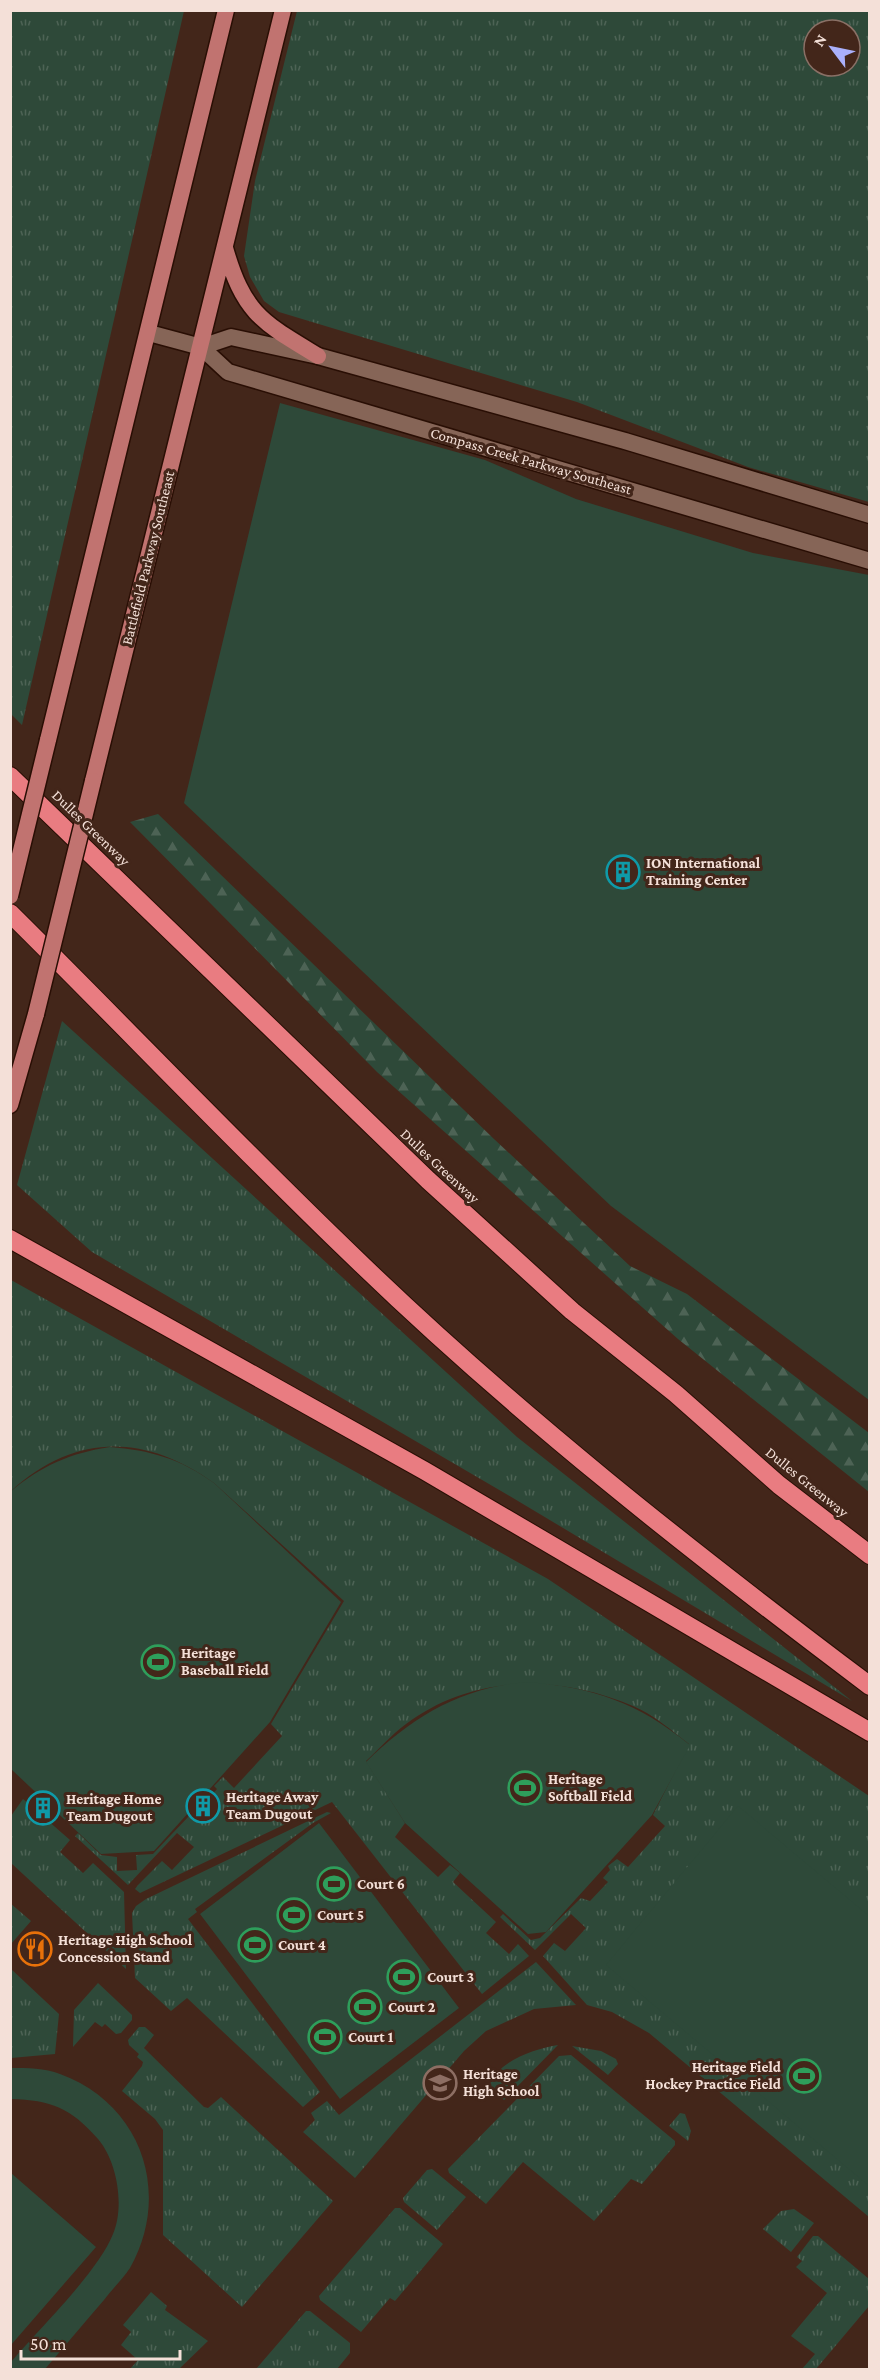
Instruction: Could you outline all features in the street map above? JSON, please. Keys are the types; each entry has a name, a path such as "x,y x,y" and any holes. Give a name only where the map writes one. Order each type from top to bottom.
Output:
{"highway":[{"name":"Dulles Greenway","path":"10,776 428,1180 547,1288 676,1395 779,1485 870,1555"},
{"path":"10,913 356,1259 500,1390 725,1577 870,1686"},
{"path":"10,1239 425,1471 870,1732"}],"main road":[{"path":"10,896 226,10"},
{"name":"Battlefield Parkway Southeast","path":"10,1105 36,1014 283,10"},
{"path":"224,245 234,278 247,302 267,325 318,356"}],"street":[{"name":"Compass Creek Parkway Southeast","path":"149,333 201,346 228,372 870,561"},
{"path":"201,346 231,337 318,356 625,441 870,515"}],"green space":[{"path":"10,11 184,11 22,725 10,713"},
{"path":"297,11 869,11 869,502 748,467 577,402 279,312 264,301 250,277 244,256 255,181"},
{"path":"280,403 485,460 576,499 753,553 869,575 869,1400 611,1206 184,803"},
{"path":"158,814 494,1139 630,1266 687,1294 869,1433 869,1492 678,1339 377,1072 130,822"},
{"path":"62,1021 517,1437 852,1701 513,1498 92,1252 17,1185"},
{"path":"11,1280 548,1579 869,1796 869,2217 649,2033 612,2012 587,2005 543,1956 554,1943 565,1951 586,1928 571,1914 535,1950 500,1917 503,1914 531,1940 540,1938 581,1898 590,1901 608,1882 603,1878 610,1870 608,1866 617,1859 628,1867 665,1826 653,1815 689,1744 640,1709 576,1688 546,1684 517,1684 488,1688 459,1696 432,1708 401,1728 366,1761 405,1823 395,1837 438,1877 450,1865 460,1873 453,1882 496,1922 486,1933 509,1954 518,1944 529,1956 482,1994 332,1802 140,1893 135,1889 162,1861 172,1870 194,1847 177,1833 128,1885 75,1836 78,1833 101,1855 117,1857 117,1871 137,1870 136,1855 153,1854 190,1815 198,1819 215,1801 211,1796 217,1789 214,1786 223,1777 234,1788 282,1736 271,1724 344,1601 214,1483 162,1455 136,1448 110,1446 85,1450 60,1458 35,1472 11,1491"},
{"name":"Heritage Baseball Field","path":"110,1447 165,1457 214,1483 341,1602 270,1722 154,1851 101,1854 11,1769 10,1492 33,1475 57,1462 82,1453"},
{"name":"Heritage Softball Field","path":"528,1682 574,1688 614,1700 652,1718 690,1745 652,1815 546,1932 528,1934 405,1823 366,1762 402,1731 460,1697 481,1690"},
{"path":"23,1799 70,1840 60,1852 83,1873 93,1863 124,1892 126,1969 11,1863 11,1816"},
{"name":"Heritage Field Hockey Practice Field","path":"738,1806 869,1916 869,2186 606,1965"},
{"path":"327,1812 331,1813 313,1823 195,1909 197,1912 188,1919 320,2092 303,2107 187,1998 171,2011 135,1978 132,1913 136,1906 146,1899"},
{"path":"319,1823 459,2008 340,2099 200,1914"},
{"path":"10,1903 31,1921 11,1944 10,1944"},
{"path":"536,1962 576,2005 534,2009 486,2031 464,2051 355,2178 303,2132 315,2120 311,2113 327,2101 339,2115"},
{"path":"10,1968 59,2014 55,2054 11,2058"},
{"path":"98,1983 132,2015 132,2020 121,2033 116,2034 105,2024 102,2027 95,2022 73,2047 74,2010"},
{"path":"139,2027 145,2027 154,2035 144,2048 204,2107 208,2108 221,2097 333,2201 242,2307 163,2235 163,2130 155,2119 122,2091 142,2066 143,2062 137,2057 139,2054 129,2045 128,2040"},
{"path":"558,2045 504,2100 489,2087 493,2078 508,2063 528,2053"},
{"path":"572,2046 601,2051 616,2059 618,2064 608,2075"},
{"path":"571,2055 675,2141 675,2145 642,2184 631,2179 594,2221 523,2162 486,2204 449,2173 448,2169 559,2056"},
{"path":"11,2068 42,2069 60,2074 88,2088 111,2106 129,2129 142,2154 148,2182 148,2210 142,2239 130,2268 45,2369 11,2369 11,2362 95,2265 117,2223 119,2197 110,2159 98,2139 79,2120 59,2108 38,2101 11,2099"},
{"path":"680,2113 685,2114 691,2131 688,2141 669,2126"},
{"path":"432,2169 466,2197 437,2230 404,2202 403,2198 427,2170"},
{"path":"11,2173 96,2247 11,2345"},
{"path":"395,2208 400,2208 443,2244 395,2301 390,2298 361,2332 320,2300 319,2296"},
{"path":"794,2209 814,2223 791,2252 763,2229 781,2211"},
{"path":"813,2236 818,2236 869,2279 869,2306 816,2369 802,2369 815,2354 791,2336 827,2293 796,2267 802,2261 797,2257"},
{"path":"151,2292 167,2306 165,2310 208,2341 179,2369 130,2369 138,2360 121,2345 131,2332 123,2325"},
{"path":"306,2311 310,2311 350,2343 350,2353 337,2369 256,2369"}],"place":[{"name":"ION International Training Center","path":"623,872"},
{"name":"Heritage Baseball Field","path":"158,1662"},
{"name":"Heritage Softball Field","path":"525,1788"},
{"name":"Heritage Away Team Dugout","path":"203,1806"},
{"name":"Heritage Home Team Dugout","path":"43,1808"},
{"name":"Court 6","path":"334,1884"},
{"name":"Court 5","path":"294,1915"},
{"name":"Court 4","path":"255,1945"},
{"name":"Heritage High School Concession Stand","path":"35,1949"},
{"name":"Court 3","path":"404,1977"},
{"name":"Court 2","path":"365,2007"},
{"name":"Court 1","path":"325,2037"},
{"name":"Heritage Field Hockey Practice Field","path":"804,2076"},
{"name":"Heritage High School","path":"440,2083"}]}
